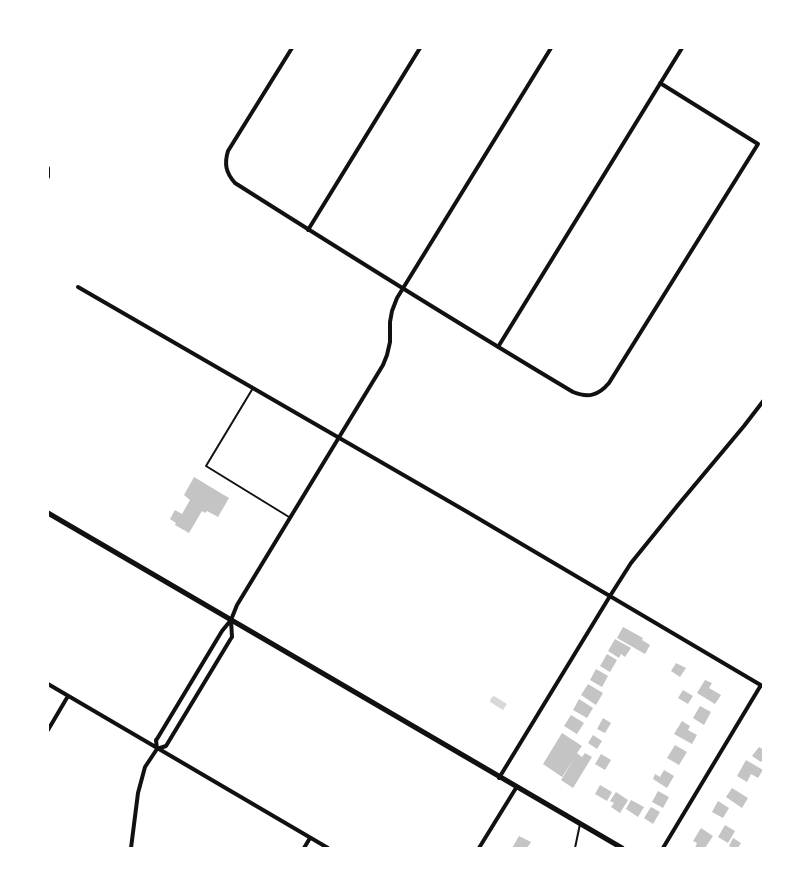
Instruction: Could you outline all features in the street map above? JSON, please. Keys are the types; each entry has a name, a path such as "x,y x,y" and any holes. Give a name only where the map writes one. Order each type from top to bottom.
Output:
{"street":[{"path":"292,48 228,151 226,167 235,183 498,347 573,392 590,396 604,390 609,383 758,144 660,83"},
{"path":"308,230 420,48"},
{"path":"157,749 156,740 222,631 231,620 237,605 383,365 390,342 392,311 397,298 551,48"},
{"path":"498,347 682,48"},
{"path":"48,168 48,177"},
{"path":"78,287 762,686 663,848"},
{"path":"499,778 631,563 764,400"},
{"path":"48,513 516,788 622,848"},
{"path":"130,848 138,793 145,767 157,749 166,746 232,637 231,620"},
{"path":"48,684 328,848"},
{"path":"188,687 198,693"},
{"path":"48,730 68,696"},
{"path":"479,848 516,788"},
{"path":"304,848 310,838"}],"lane":[{"path":"253,388 206,466 290,518"},
{"path":"575,848 580,824"}],"shaded area":[{"path":"494,696 507,704 503,710 490,702"}],"building":[{"path":"194,477 229,498 218,517 207,511 205,513 202,511 189,533 175,525 176,523 170,519 175,510 182,514 190,500 184,495"},
{"path":"623,627 643,638 642,640 650,645 645,654 617,638"},
{"path":"615,639 631,648 625,657 621,654 619,658 608,651"},
{"path":"607,654 617,660 610,672 600,666"},
{"path":"676,663 686,668 680,677 671,671"},
{"path":"596,669 608,676 602,687 590,680"},
{"path":"705,680 712,683 709,688 721,695 715,704 697,693"},
{"path":"588,684 603,693 596,705 581,695"},
{"path":"683,690 693,696 688,704 678,698"},
{"path":"579,699 593,708 587,718 573,710"},
{"path":"700,706 711,712 704,725 693,718"},
{"path":"571,715 584,723 577,734 564,726"},
{"path":"603,718 611,723 605,733 597,729"},
{"path":"682,721 690,726 688,730 697,735 692,744 674,734"},
{"path":"562,733 582,746 577,753 582,757 585,753 592,757 573,788 561,780 574,759 562,777 543,764"},
{"path":"593,735 602,741 597,749 588,743"},
{"path":"675,745 687,752 679,765 667,758"},
{"path":"759,747 764,750 764,758 761,762 752,756"},
{"path":"601,754 611,760 605,770 595,764"},
{"path":"746,760 763,770 758,778 751,774 747,782 737,776"},
{"path":"664,770 674,776 667,788 653,779 655,774 660,777"},
{"path":"600,785 612,792 607,801 595,794"},
{"path":"732,788 748,798 742,808 726,797"},
{"path":"658,791 669,797 663,808 652,802"},
{"path":"616,792 628,800 620,813 611,807 614,803 610,801"},
{"path":"631,800 644,807 638,817 626,809"},
{"path":"718,801 729,808 723,818 712,812"},
{"path":"651,807 660,812 653,824 644,818"},
{"path":"725,825 735,831 728,843 718,837"},
{"path":"701,828 713,836 705,848 695,848 697,843 693,841"},
{"path":"519,836 531,842 527,848 512,848"},
{"path":"733,838 741,843 738,848 729,846"}]}
